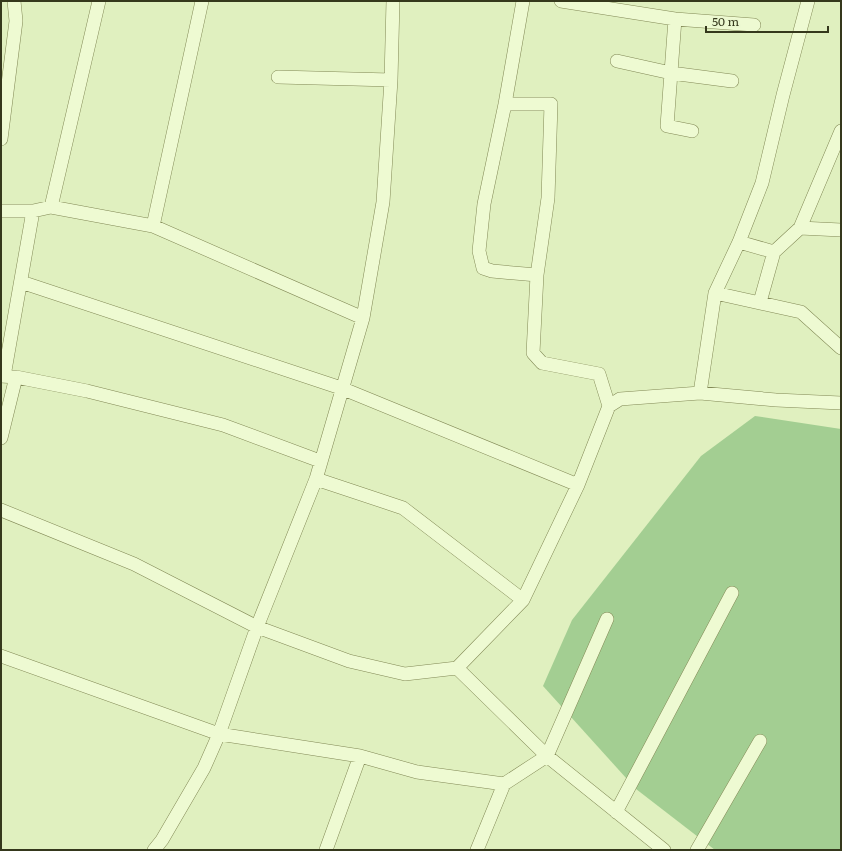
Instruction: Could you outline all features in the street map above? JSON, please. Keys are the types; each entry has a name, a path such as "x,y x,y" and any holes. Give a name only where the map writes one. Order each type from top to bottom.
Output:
{"street":[{"path":"1,139 16,21 14,1"},
{"path":"51,207 100,1"},
{"path":"154,226 202,1"},
{"path":"154,850 162,840 204,768 219,734 257,627 316,479 341,388 363,318 383,202 391,80 393,1"},
{"path":"523,1 505,104 484,204 479,251 483,268 492,271 537,275"},
{"path":"561,1 675,19 754,25"},
{"path":"700,393 715,293 739,242 762,183 783,94 808,1"},
{"path":"675,19 667,126 692,131"},
{"path":"617,61 671,73 732,80"},
{"path":"278,77 391,80"},
{"path":"505,104 551,104 548,198 537,275 533,353 542,363 599,374 609,406"},
{"path":"760,302 774,252 800,228 841,131"},
{"path":"1,211 33,211 51,207 154,226 363,318"},
{"path":"1,438 7,376 33,211"},
{"path":"800,228 841,230"},
{"path":"739,242 774,252"},
{"path":"21,282 341,388 578,485"},
{"path":"715,293 801,312 841,348"},
{"path":"7,376 87,391 223,425 320,461"},
{"path":"1,510 134,564 257,627 349,661 405,674 457,668 523,600 578,485 609,406 620,399 700,393 776,400 841,403"},
{"path":"316,479 403,508 523,600"},
{"path":"616,812 732,593"},
{"path":"477,850 504,784 547,756 607,619"},
{"path":"1,656 219,734 360,756 417,772 504,784"},
{"path":"457,668 547,756 664,850"},
{"path":"698,850 760,741"},
{"path":"326,850 360,756"}],"green space":[{"path":"755,416 841,429 841,850 715,850 636,789 543,686 572,620 701,456"}]}
